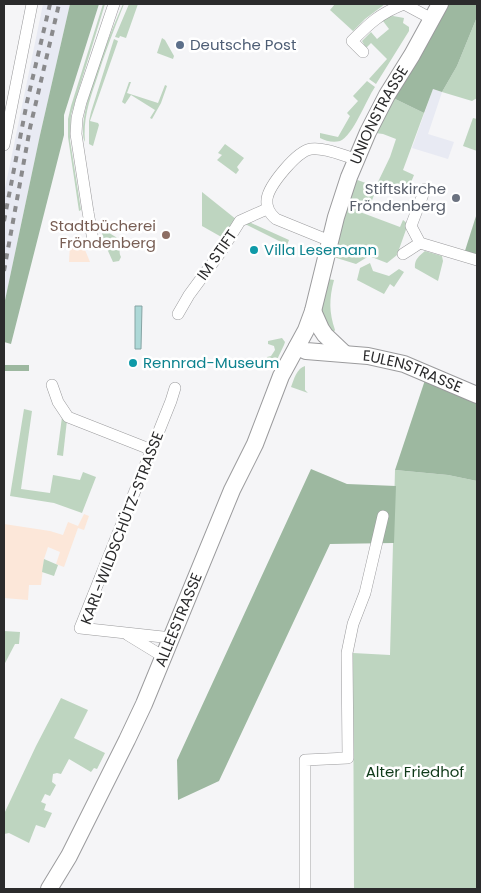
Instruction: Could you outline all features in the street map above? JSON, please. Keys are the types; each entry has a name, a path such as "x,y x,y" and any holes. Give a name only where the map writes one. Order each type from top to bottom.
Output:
{"main road":[{"name":"UNIONSTRASSE","path":"297,347 313,311 336,217 356,159 375,116 440,4"},
{"name":"EULENSTRASSE","path":"313,311 325,335 345,354"},
{"name":"EULENSTRASSE","path":"297,347 306,351 368,356 404,364 477,395"},
{"name":"ALLEESTRASSE","path":"53,886 127,740 172,638 232,490 255,444 281,376 297,347"}],"street":[{"path":"4,145 32,4"},
{"path":"93,240 76,134 77,118 114,4"},
{"path":"363,52 352,41 370,23 387,11 404,4 432,19"},
{"path":"330,240 276,219 267,209 266,201 270,189 292,160 309,149 317,148 356,159"},
{"path":"425,189 411,226 420,243 477,260"},
{"name":"IM STIFT","path":"178,314 240,221 267,209"},
{"path":"403,254 420,243"},
{"path":"52,385 58,402 68,417 152,450"},
{"name":"KARL-WILDSCHÜTZ-STRASSE","path":"172,638 80,628 175,388"},
{"path":"305,889 305,760 348,758 347,653 353,624 365,593 383,516"},
{"name":"KARL-WILDSCHÜTZ-STRASSE","path":"124,633 164,657"}],"shaded area":[{"path":"43,4 70,4 4,305 4,193"},
{"path":"433,89 442,92 428,134 454,142 448,159 412,148"},
{"path":"70,244 83,245 90,262 69,262"},
{"path":"84,514 89,516 84,530 78,528 64,567 56,564 60,552 48,547 44,559 41,585 29,585 28,600 4,598 4,524 50,531 63,535 68,522 78,526"}],"green space":[{"path":"70,4 99,4 64,115 64,135 11,344 4,342 4,305"},
{"path":"103,4 105,4 71,115 70,140 81,210 79,211 68,137 68,119"},
{"path":"123,4 89,103 85,126 85,142 83,130 89,95 103,53"},
{"path":"129,4 138,4 126,38 115,37"},
{"path":"335,4 385,4 353,31 330,10"},
{"path":"439,4 477,4 477,17 457,66 442,92 433,89 424,113 387,95"},
{"path":"387,17 404,18 403,23 409,27 409,31 376,84 369,79 387,59 371,43 366,48 362,41 371,32 377,39 389,29 383,21"},
{"path":"477,17 477,98 472,101 442,92 457,66"},
{"path":"162,38 174,56 173,59 157,53"},
{"path":"114,39 118,41 90,121 99,125 93,146 89,144 89,121"},
{"path":"367,81 375,87 350,132 345,138 337,142 320,138 320,133 338,137 350,116 347,113 358,101 353,96"},
{"path":"129,82 131,82 127,93 158,103 165,85 167,86 161,103 152,119 150,118 155,110 131,95 125,104 122,102"},
{"path":"387,95 424,113 403,170 414,175 407,192 399,189 396,196 386,193 388,188 377,184 396,139 383,134 368,132"},
{"path":"473,118 477,119 477,151 463,146"},
{"path":"225,144 244,158 237,167 239,170 236,174 217,160 222,155 218,153"},
{"path":"349,177 377,187 371,203 363,201 360,212 400,227 403,220 408,224 397,255 387,263 369,256 356,264 327,255"},
{"path":"202,192 237,220 225,239 202,226"},
{"path":"477,213 477,260 463,257"},
{"path":"249,222 289,240 287,245 245,224"},
{"path":"101,228 119,239 121,257 119,261 113,262 104,242"},
{"path":"425,251 442,256 443,261 438,281 415,268 416,260"},
{"path":"370,263 373,271 389,276 399,269 404,272 394,287 390,284 384,294 357,280 360,268"},
{"path":"322,278 334,280 330,305 335,330 329,340 321,329"},
{"path":"282,338 285,342 274,366 268,367 266,363 267,357 271,356 275,350 274,346 268,344 268,341"},
{"path":"4,365 29,365 29,371 4,371"},
{"path":"305,366 305,390 308,393 291,387 298,371"},
{"path":"427,374 477,395 477,481 448,475 395,470"},
{"path":"24,409 32,411 21,489 50,493 53,475 80,480 83,472 96,477 82,513 54,503 10,496"},
{"path":"62,417 67,420 63,456 57,455"},
{"path":"311,469 347,484 396,486 394,543 330,544 219,781 178,800 177,760"},
{"name":"Alter Friedhof","path":"395,470 448,475 477,481 477,889 354,889 353,653 390,655"},
{"path":"44,559 58,565 54,576 42,572"},
{"path":"4,631 20,632 19,644 15,644 4,665"},
{"path":"61,698 88,710 74,738 105,753 97,769 94,768 91,772 69,759 61,774 53,774 52,782 56,785 50,796 45,794 41,802 46,804 44,810 52,813 45,828 36,825 29,843 9,833 4,834 4,814"}],"water":[{"path":"135,306 142,306 141,349 135,349"}],"railway":[{"path":"4,221 27,102 50,4"},
{"path":"4,271 30,128 59,4"}],"place":[{"name":"Deutsche Post","path":"180,45"},
{"name":"Stiftskirche Fröndenberg","path":"456,198"},
{"name":"Stadtbücherei Fröndenberg","path":"166,235"},
{"name":"Villa Lesemann","path":"254,250"},
{"name":"Rennrad-Museum","path":"133,363"}]}
